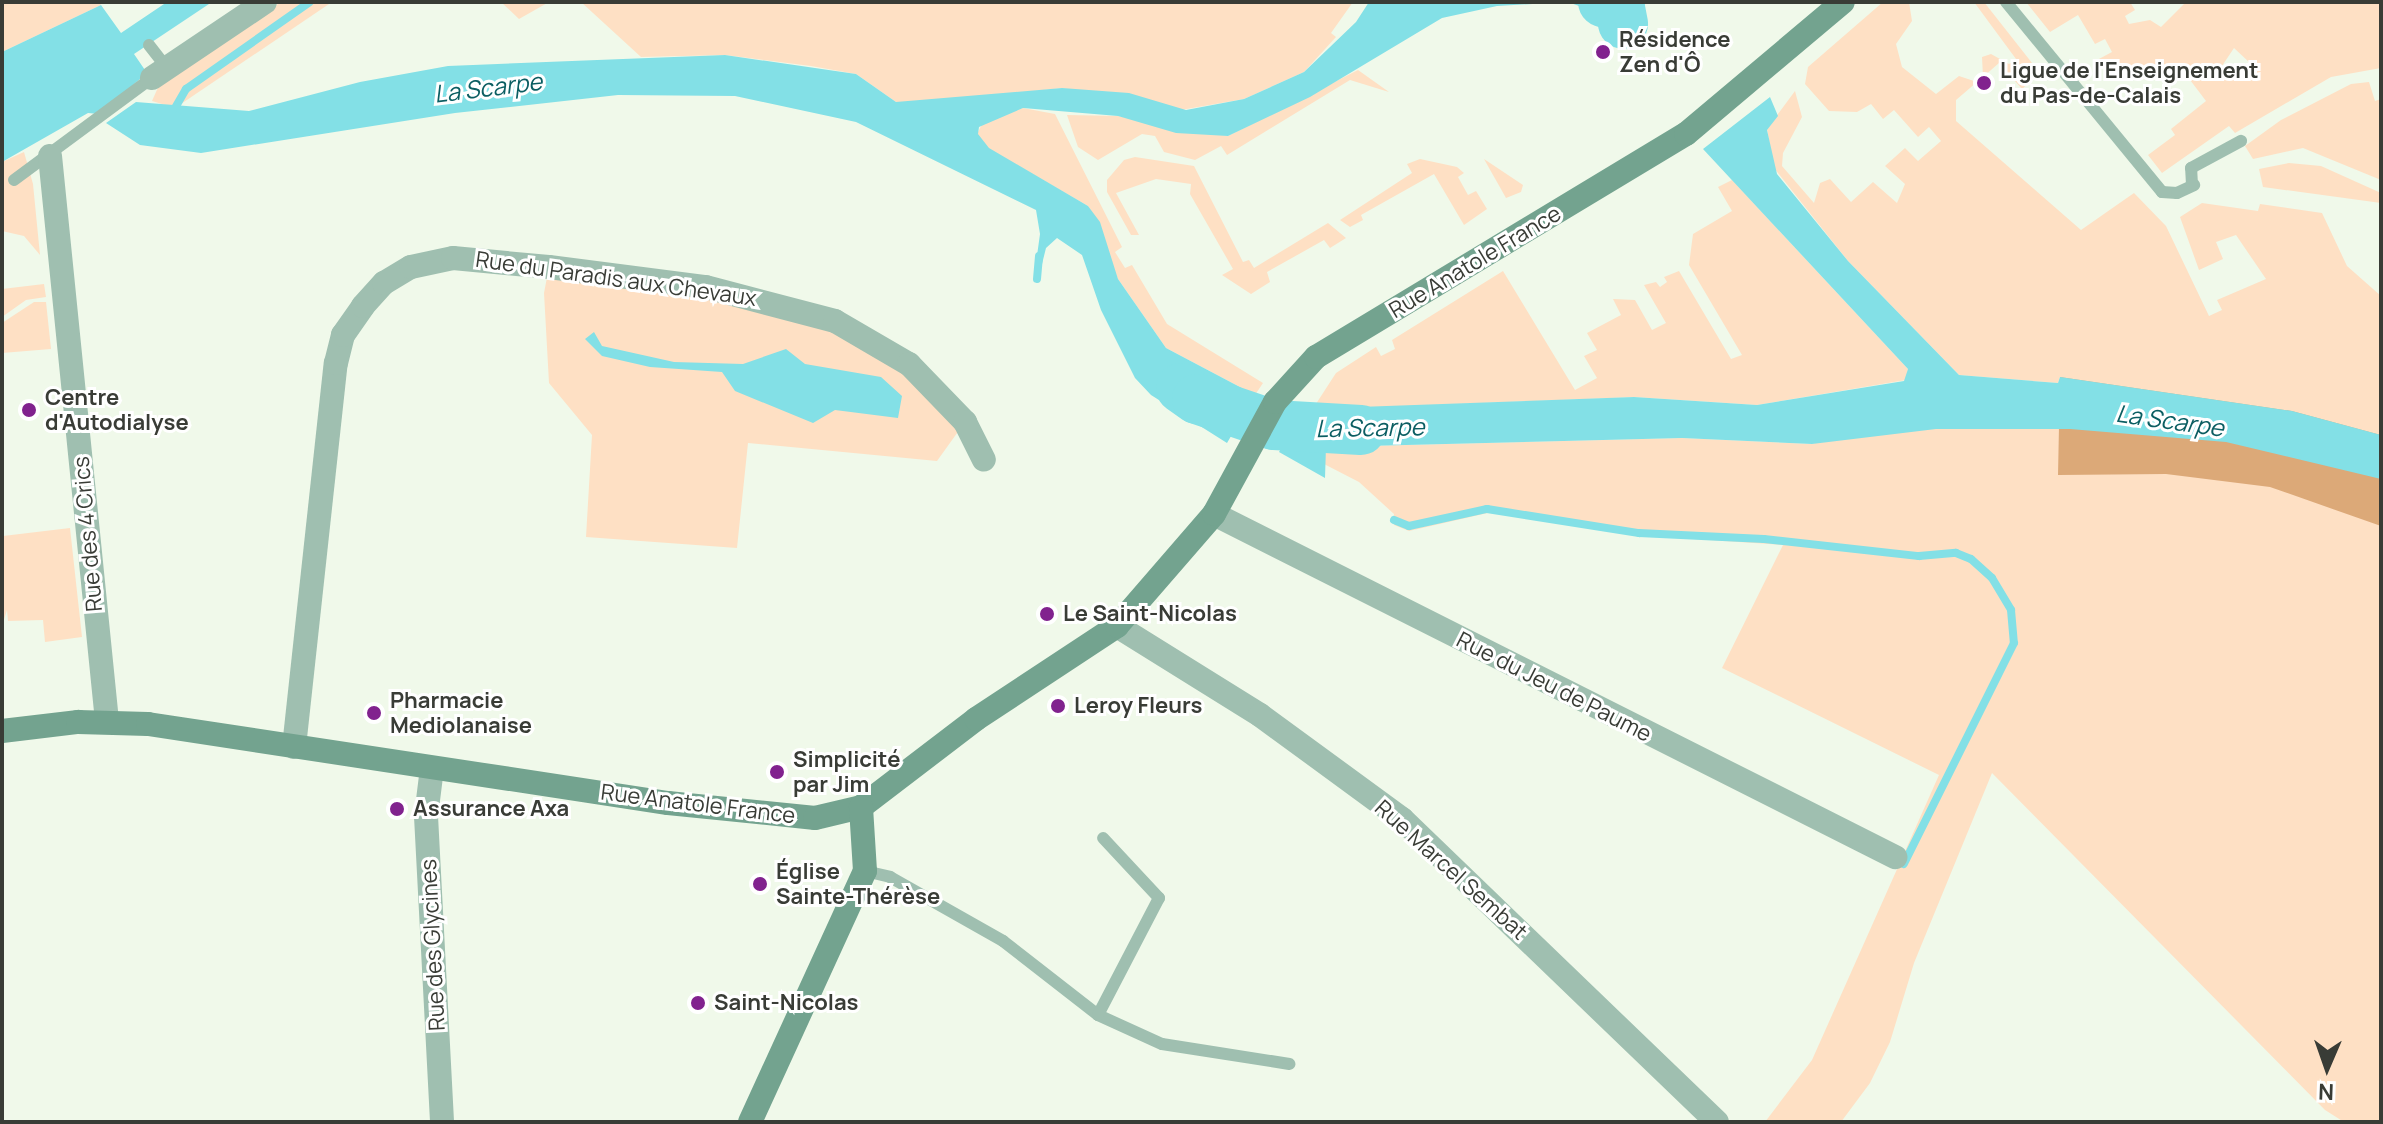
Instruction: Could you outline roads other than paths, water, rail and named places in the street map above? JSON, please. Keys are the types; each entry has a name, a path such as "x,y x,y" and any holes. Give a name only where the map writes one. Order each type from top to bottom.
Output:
{"main road":[{"name":"Rue Anatole France","path":"2,731 107,721 432,768 815,818 861,807 976,719 1117,626 1214,514 1275,402 1316,357 1686,134 1843,2"},
{"path":"750,1122 865,871 861,807"}],"street":[{"path":"153,79 265,2"},
{"name":"Rue des 4 Crics","path":"50,156 107,721"},
{"name":"Rue du Paradis aux Chevaux","path":"294,747 336,363 343,335 363,306 384,283 411,267 453,258 562,268 706,287 835,321 909,364 965,422 984,460"},
{"name":"Rue du Jeu de Paume","path":"1214,514 1895,857"},
{"name":"Rue Marcel Sembat","path":"1117,626 1260,715 1402,819 1717,1122"},
{"name":"Rue des Glycines","path":"432,768 426,816 442,1122"}],"lane":[{"path":"2006,2 2162,192 2177,193 2193,185 2191,168 2241,141"},
{"path":"14,180 153,79 149,45"},
{"path":"1098,1015 1159,898 1103,838"},
{"path":"865,871 890,877 1003,941 1098,1015 1162,1044 1289,1064"}],"water":[{"path":"167,2 212,2 134,54 147,73 99,114 88,113 2,162 2,52 101,5 121,33"},
{"path":"1369,2 1568,2 1497,6 1442,18 1310,97 1228,136 1176,133 1118,116 1023,108 979,127 978,134 989,148 1088,206 1100,222 1118,279 1166,348 1255,395 1227,443 1151,395 1135,378 1101,310 1082,255 1057,238 1046,248 1042,264 1036,263 1040,234 1036,210 856,122 735,96 618,95 455,113 201,153 140,145 106,123 136,102 249,111 360,82 448,66 725,55 856,74 896,102 1062,88 1129,93 1186,110 1244,99 1304,72 1356,22"},
{"path":"1568,2 1632,2 1631,12 1590,10"},
{"path":"1770,97 1778,116 1767,130 1777,174 1848,261 1959,375 2058,383 2060,377 2292,411 2381,435 2381,479 2226,442 2070,429 1936,429 1812,444 1682,438 1326,447 1325,478 1279,452 1303,409 1634,397 1757,405 1904,381 1908,369 1703,149"},
{"path":"594,332 602,346 674,362 743,364 786,349 805,364 881,377 902,396 898,418 835,410 813,423 735,391 722,372 650,367 602,356 585,339"}],"waterway":[{"path":"175,108 186,89 310,2"},
{"name":"La Scarpe","path":"1603,2 1620,8 1623,24"},
{"path":"1037,279 1039,256"},
{"name":"La Scarpe","path":"1181,388 1197,399 1274,425 1361,430"},
{"path":"1394,520 1409,526 1487,509 1639,533 1764,539 1919,556 1956,553 1971,559 1992,578 2011,610 2014,643 1904,864"}],"place":[{"name":"Résidence Zen d'Ô","path":"1603,52"},
{"name":"Ligue de l'Enseignement du Pas-de-Calais","path":"1984,83"},
{"name":"Centre d'Autodialyse","path":"29,410"},
{"name":"Le Saint-Nicolas","path":"1047,614"},
{"name":"Leroy Fleurs","path":"1058,706"},
{"name":"Pharmacie Mediolanaise","path":"374,713"},
{"name":"Simplicité par Jim","path":"777,772"},
{"name":"Assurance Axa","path":"397,809"},
{"name":"Église Sainte-Thérèse","path":"760,884"},
{"name":"Saint-Nicolas","path":"698,1003"}]}
